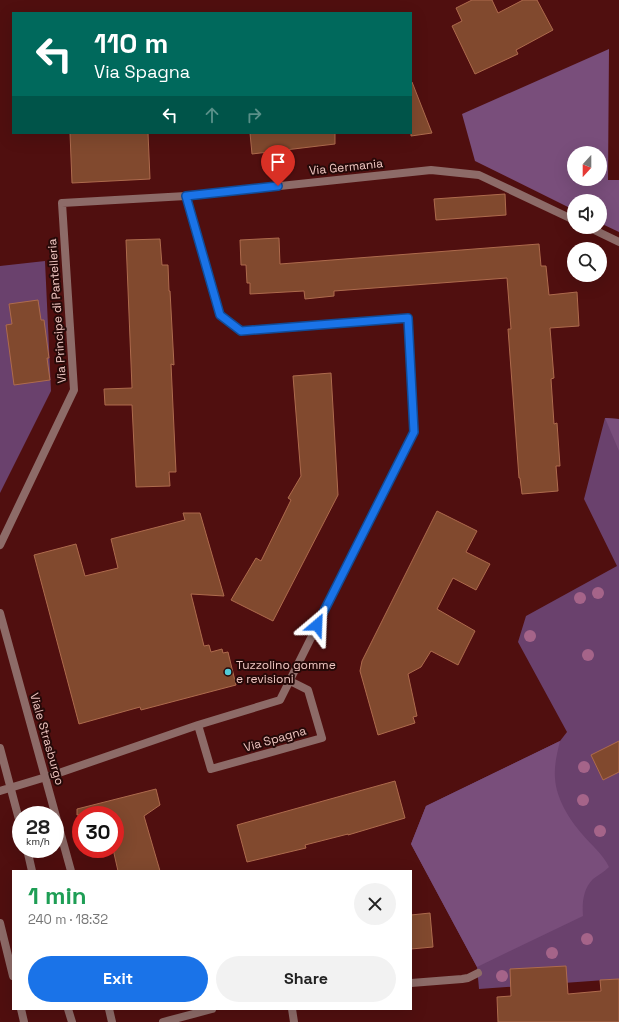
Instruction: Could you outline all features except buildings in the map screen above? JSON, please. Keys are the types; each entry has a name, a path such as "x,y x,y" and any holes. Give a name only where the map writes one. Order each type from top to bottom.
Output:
{"street":[{"name":"Via Germania","path":"62,203 186,196 431,170 479,175 567,217"},
{"path":"0,791 46,778 198,725 280,700 414,432 408,318 241,331 220,315 186,196"},
{"name":"Via Principe di Pantelleria","path":"0,545 74,390 62,203"},
{"path":"602,234 619,242"},
{"name":"Viale Strasburgo","path":"0,613 71,870"},
{"name":"Via Spagna","path":"198,725 211,769 322,738 308,690 290,681"},
{"path":"0,748 16,806"},
{"path":"29,858 32,870"},
{"path":"0,923 12,972"},
{"path":"412,983 462,979 478,974"},
{"path":"21,1010 24,1022"},
{"path":"68,1010 72,1022"},
{"path":"108,1010 112,1022"},
{"path":"163,1022 208,1010"},
{"path":"292,1010 294,1022"}],"shaded area":[{"path":"609,49 608,180 619,180 619,232 607,226 607,194 567,194 567,207 475,161 462,114"},
{"path":"45,261 51,391 0,493 0,266"},
{"path":"605,418 619,419 619,979 479,989 477,967 411,844 426,806 560,741 567,732 518,642 526,616 617,566 584,499"},
{"path":"605,418 619,419 619,451"},
{"path":"560,741 555,773 556,786 561,801 572,822 600,854 609,867 593,879 587,887 583,901 583,916 477,967 411,844 426,806"}],"place":[{"name":"Tuzzolino gomme e revisioni","path":"228,672"}],"route":[{"path":"278,186 186,196 220,315 241,331 408,318 414,432 317,625"}]}
